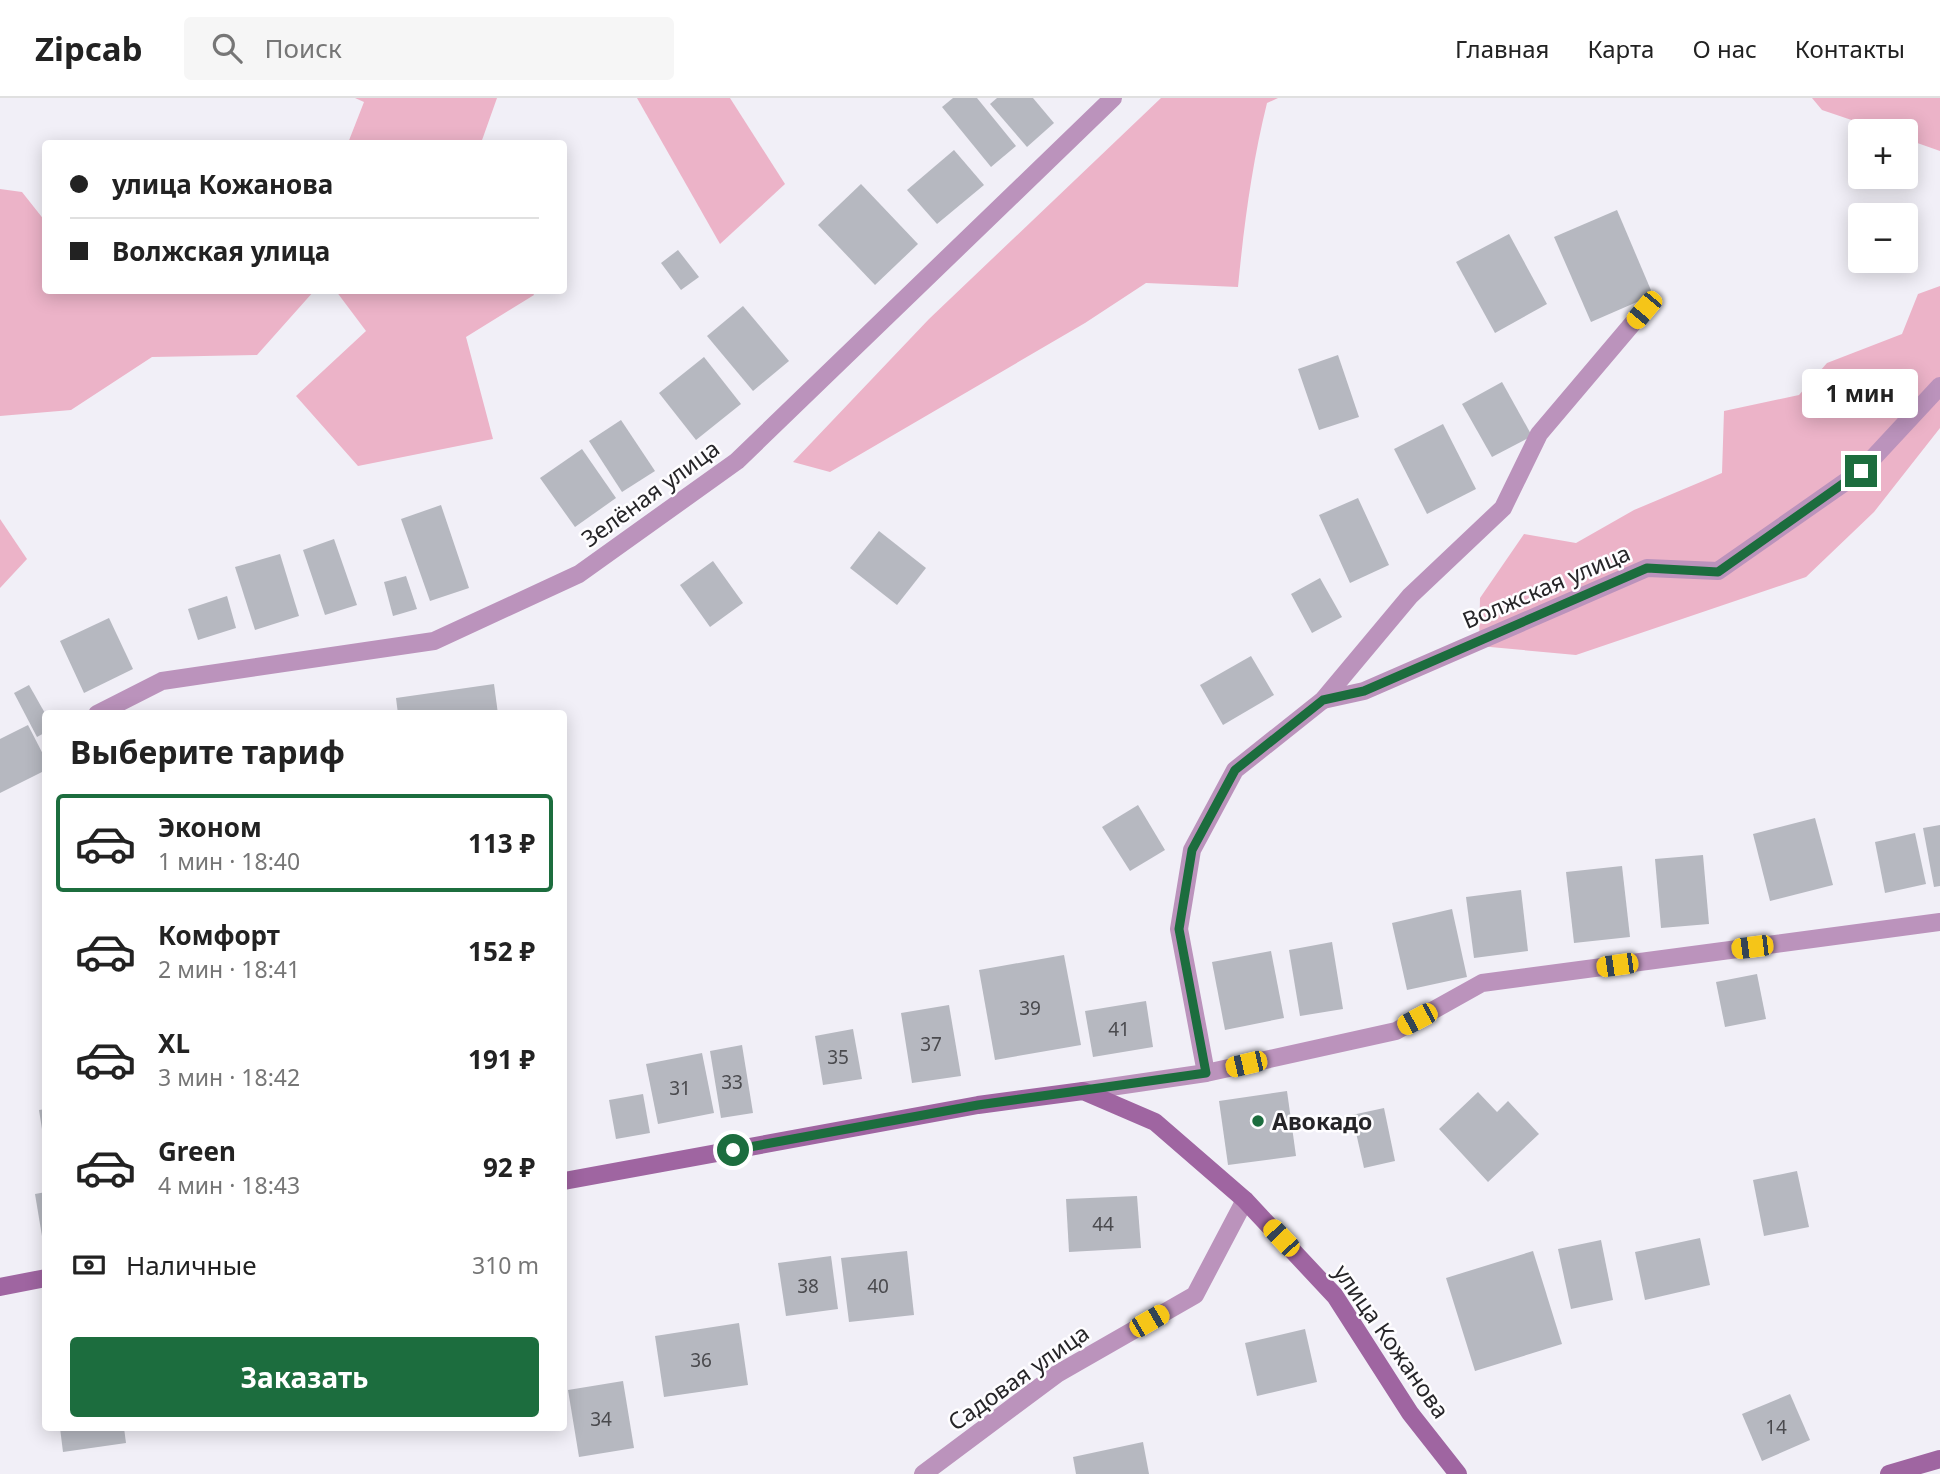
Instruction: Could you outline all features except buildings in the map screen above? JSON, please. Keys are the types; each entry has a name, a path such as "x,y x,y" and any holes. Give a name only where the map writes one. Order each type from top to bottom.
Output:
{"street":[{"name":"Зелёная улица","path":"105,710 162,681 434,641 579,574 737,461 1113,98"},
{"name":"Волжская улица","path":"1206,1073 1179,929 1192,850 1235,770 1323,700 1410,596 1503,508 1539,434 1644,310"},
{"name":"Волжская улица","path":"1323,700 1364,691 1647,568 1718,572 1861,471 1940,386"},
{"path":"567,1180 978,1105 1206,1073 1396,1031 1482,983 1940,922"},
{"name":"улица Кожанова","path":"1083,1091 1155,1122 1245,1200 1335,1296 1410,1413 1458,1474"},
{"name":"Садовая улица","path":"923,1474 1057,1374 1195,1295 1245,1200"},
{"path":"0,1287 42,1279"},
{"path":"1889,1474 1940,1459"}],"shaded area":[{"path":"355,98 497,98 482,140 349,140 364,102"},
{"path":"637,98 730,98 785,184 720,244"},
{"path":"1161,98 1278,98 1267,103 1262,126 1249,194 1238,287 1146,283 1085,323 830,472 793,462 929,319"},
{"path":"1812,98 1940,98 1940,151 1918,143 1918,119 1849,119 1822,110"},
{"path":"0,189 22,192 42,217 42,294 311,294 257,355 152,357 71,410 0,416"},
{"path":"1940,286 1940,428 1874,512 1806,577 1576,655 1479,646 1480,598 1524,534 1576,543 1634,510 1722,473 1724,411 1799,395 1827,363 1902,334 1918,294"},
{"path":"338,294 534,295 466,337 493,439 358,466 296,396 366,331"},
{"path":"0,519 27,559 0,588"}],"place":[{"name":"Авокадо","path":"1258,1121"}],"route":[{"path":"733,1150 978,1105 1206,1073 1179,929 1192,850 1235,770 1323,700 1364,691 1647,568 1718,572 1861,471"}]}
